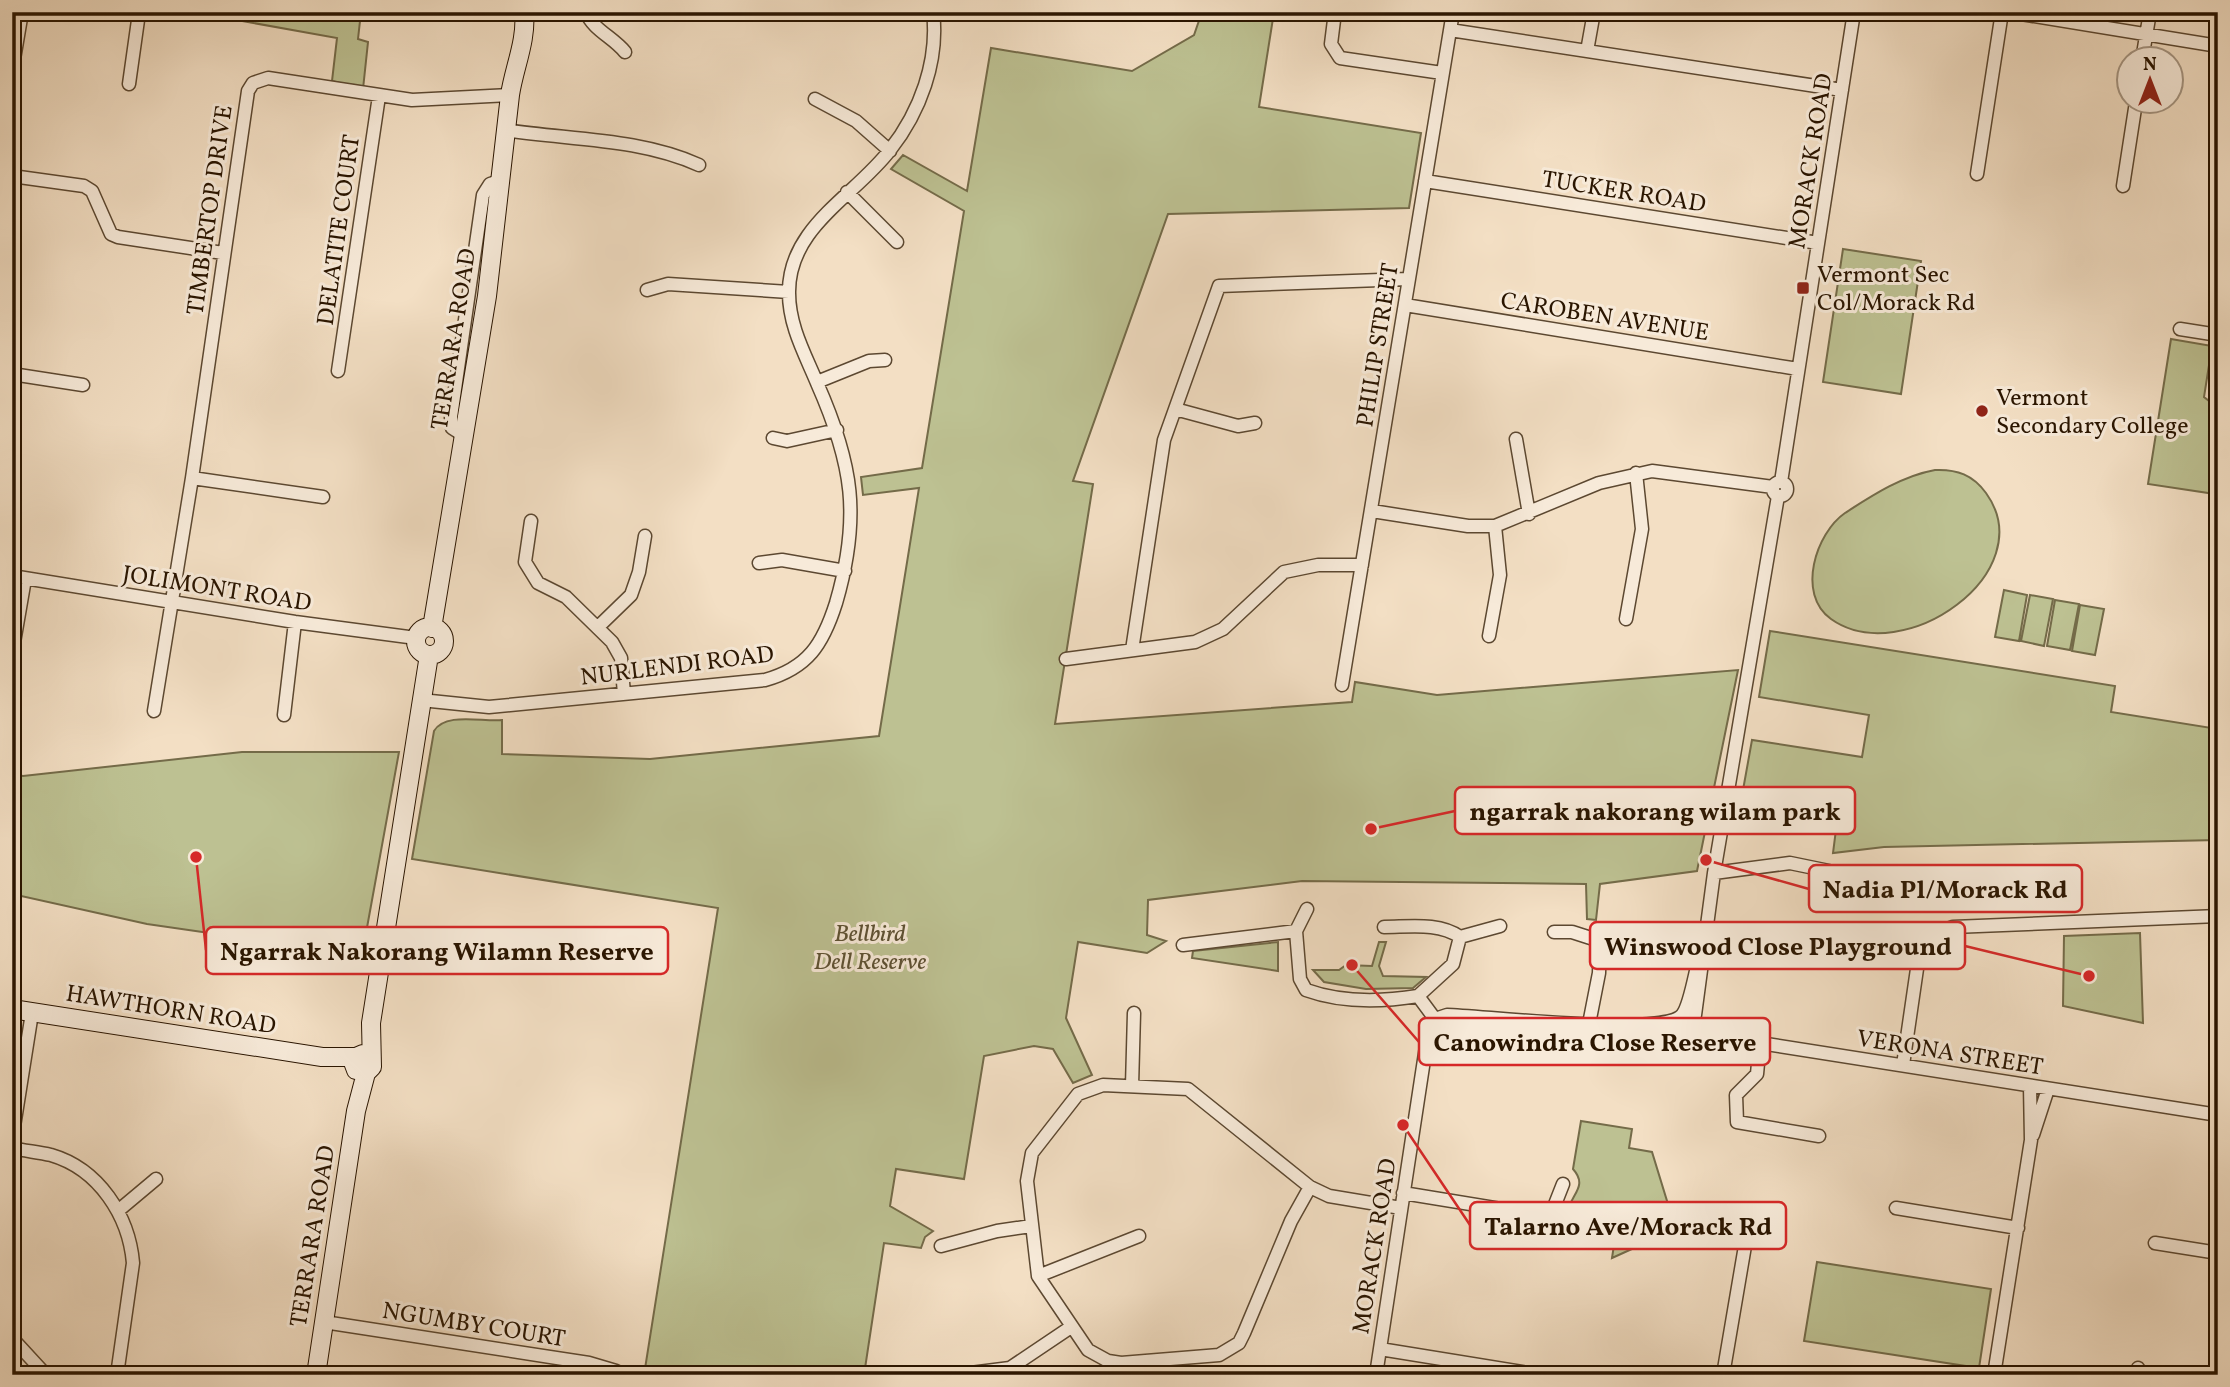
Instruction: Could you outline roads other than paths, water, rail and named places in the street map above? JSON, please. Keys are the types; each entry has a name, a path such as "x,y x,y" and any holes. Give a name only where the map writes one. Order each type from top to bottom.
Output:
{"main road":[{"name":"TERRARA ROAD","path":"432,628 487,296 505,130 516,53 524,36 522,12"},
{"path":"432,628 440,632 444,643 440,652 429,655 420,651 416,638 422,630 432,628"},
{"name":"TERRARA ROAD","path":"316,1373 356,1111 360,1064 371,1023 429,655"},
{"name":"HAWTHORN ROAD","path":"12,1009 360,1064"}],"street":[{"path":"12,71 22,12"},
{"path":"129,84 139,13 135,12"},
{"path":"586,12 592,24 616,41 625,52"},
{"name":"NURLENDI ROAD","path":"421,700 489,707 765,680 800,667 827,630 845,571 851,516 846,458 837,430 798,340 789,292 791,274 804,241 815,225 890,151 914,112 927,78 934,45 933,12"},
{"path":"1335,12 1331,44 1340,58 1442,73"},
{"name":"PHILIP STREET","path":"1342,685 1453,12"},
{"path":"1587,51 1594,12"},
{"name":"MORACK ROAD","path":"1685,1019 1702,948 1854,12"},
{"path":"1977,174 2002,12"},
{"path":"2009,12 2218,46"},
{"path":"2144,46 2150,12"},
{"path":"1450,30 1842,90"},
{"name":"TIMBERTOP DRIVE","path":"154,711 192,478 248,91 253,83 268,78 412,100 510,95"},
{"name":"DELATITE COURT","path":"338,371 379,96"},
{"path":"815,99 856,121 890,151"},
{"path":"2123,186 2134,116"},
{"path":"505,130 562,138 600,139 673,153 699,165"},
{"path":"12,176 83,186 92,191 111,234 118,237 223,253"},
{"name":"TUCKER ROAD","path":"1425,181 1818,243"},
{"path":"847,192 897,242"},
{"path":"1132,650 1164,440 1219,286 1408,279"},
{"path":"647,290 668,284 789,292"},
{"name":"CAROBEN AVENUE","path":"1405,304 1798,369"},
{"path":"2179,329 2218,335"},
{"path":"817,382 869,362 885,360"},
{"path":"12,374 83,385"},
{"path":"1175,409 1238,426 1255,423"},
{"path":"773,438 787,441 837,430"},
{"path":"1516,439 1529,514"},
{"path":"1372,512 1468,526 1495,526 1599,483 1636,473 1670,471 1777,488"},
{"path":"1626,619 1642,529 1636,473"},
{"path":"192,478 323,497"},
{"path":"531,521 525,562 538,583 566,597 612,642 621,658 624,694"},
{"path":"1489,636 1500,575 1495,526"},
{"path":"598,627 631,595 639,572 645,536"},
{"path":"759,562 782,560 845,571"},
{"path":"1066,659 1195,642 1223,629 1284,572 1318,565 1362,565"},
{"path":"12,654 19,578"},
{"name":"JOLIMONT ROAD","path":"19,578 296,622 416,638"},
{"path":"284,715 296,622"},
{"path":"1714,873 1790,863 1829,871"},
{"path":"1307,909 1296,931 1300,979 1306,990 1347,999 1381,1001 1419,996 1453,964 1460,937"},
{"path":"1902,1065 1917,961 1921,950 1938,931 1953,927 2218,916"},
{"path":"1460,937 1500,926"},
{"path":"1384,927 1437,927 1450,930 1460,937"},
{"path":"1182,945 1296,931"},
{"path":"1554,932 1572,932 1600,941 1628,932"},
{"path":"1589,1024 1599,973 1600,941"},
{"path":"1419,996 1435,1019 1459,1015 1619,1026 1685,1019"},
{"path":"12,1139 32,1013"},
{"path":"1132,1086 1134,1013"},
{"name":"MORACK ROAD","path":"1376,1375 1429,1027 1435,1019"},
{"name":"VERONA STREET","path":"1685,1019 1703,1031 1760,1042 2218,1115"},
{"path":"1760,1042 1757,1074 1736,1095 1737,1122 1819,1136"},
{"path":"1310,1187 1291,1221 1244,1333 1230,1349 1219,1355 1108,1361 1088,1350 1038,1276 1027,1173 1032,1153 1078,1094 1103,1085 1169,1087 1194,1093 1310,1187 1329,1196 1401,1208"},
{"path":"1994,1375 2031,1140 2030,1086"},
{"path":"2031,1140 2048,1089"},
{"path":"12,1148 51,1155 67,1162 93,1181 119,1210 132,1244 133,1263 117,1375"},
{"path":"119,1210 156,1179"},
{"path":"1556,1231 1550,1217 1563,1184"},
{"path":"1404,1193 1550,1217"},
{"path":"1896,1208 2018,1228"},
{"path":"941,1246 997,1231 1031,1226"},
{"path":"1686,1230 1746,1240 1723,1375"},
{"path":"1038,1276 1139,1236"},
{"path":"2155,1243 2218,1253"},
{"name":"NGUMBY COURT","path":"324,1322 589,1363 616,1371"},
{"path":"955,1375 1010,1368 1071,1327"},
{"path":"12,1338 46,1375"},
{"path":"1380,1349 1541,1375"}],"place":[{"name":"Vermont Sec Col/Morack Rd","path":"1803,288"},
{"name":"Vermont Secondary College","path":"1982,411"},
{"name":"ngarrak nakorang wilam park","path":"1371,829"},
{"name":"Ngarrak Nakorang Wilamn Reserve","path":"196,857"},
{"name":"Nadia Pl/Morack Rd","path":"1706,860"},
{"name":"Canowindra Close Reserve","path":"1352,965"},
{"name":"Winswood Close Playground","path":"2089,976"},
{"name":"Talarno Ave/Morack Rd","path":"1403,1125"}],"park label":[{"name":"Bellbird Dell Reserve","path":"870,947"}]}
